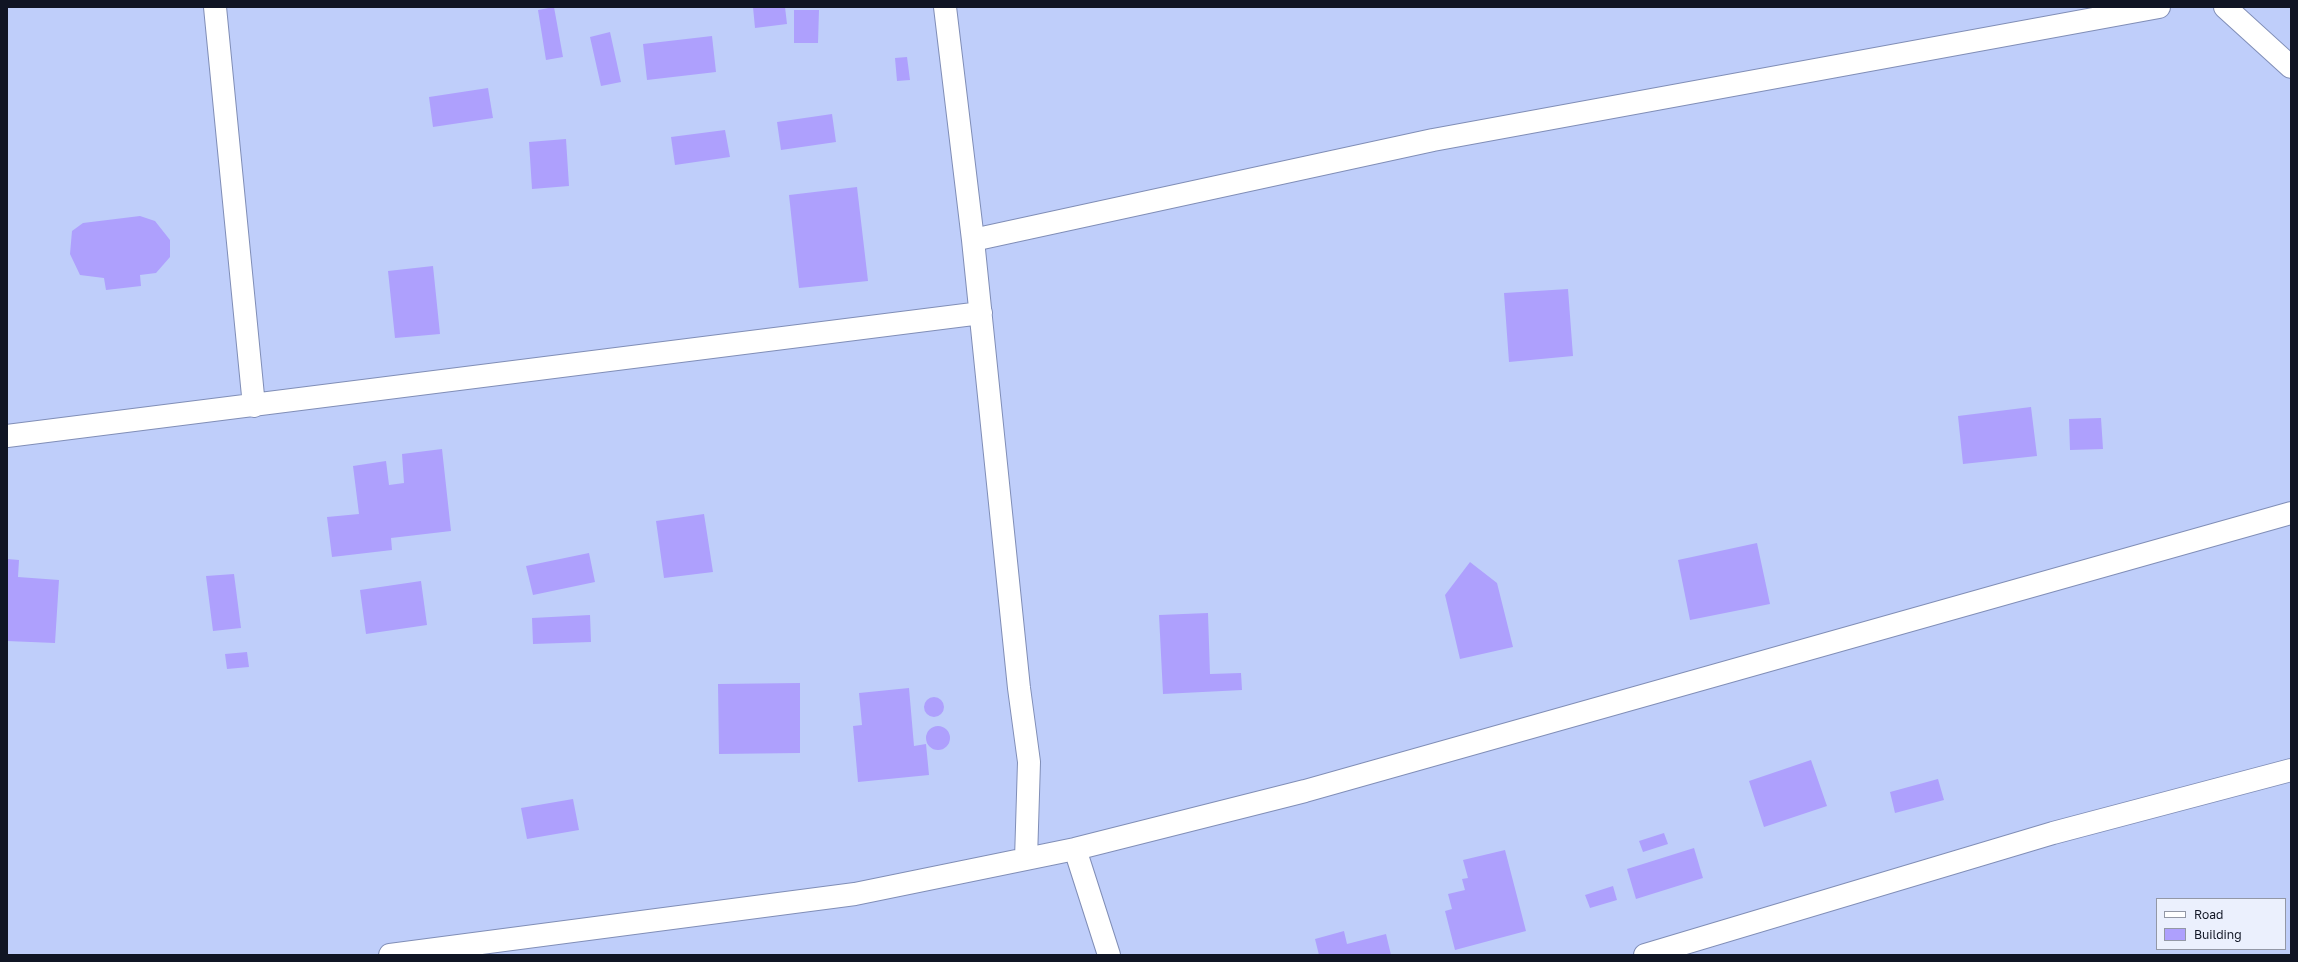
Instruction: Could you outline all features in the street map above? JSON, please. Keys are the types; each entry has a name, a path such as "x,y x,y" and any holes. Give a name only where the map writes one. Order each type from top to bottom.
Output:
{"street":[{"path":"215,7 254,406"},
{"path":"945,7 973,240 1019,688 1029,762 1026,859"},
{"path":"973,240 1433,140 2159,7"},
{"path":"2225,7 2291,67"},
{"path":"7,436 254,406 980,313"},
{"path":"390,955 854,894 1075,849 1305,792 2291,513"},
{"path":"1645,955 2052,833 2291,770"},
{"path":"1075,849 1109,955"}],"building":[{"path":"554,7 563,57 546,60 538,10"},
{"path":"753,7 785,7 787,24 755,28"},
{"path":"794,10 819,10 818,43 794,43"},
{"path":"610,32 621,82 601,86 590,37"},
{"path":"712,36 716,72 647,80 643,44"},
{"path":"907,57 910,80 897,81 895,58"},
{"path":"488,88 493,118 433,127 429,97"},
{"path":"832,114 836,142 781,150 777,122"},
{"path":"725,130 730,157 675,165 671,137"},
{"path":"566,139 569,186 532,189 529,142"},
{"path":"857,187 868,281 799,288 789,195"},
{"path":"140,216 155,221 170,240 170,257 156,273 140,275 141,286 106,290 104,278 80,275 70,254 72,231 83,223"},
{"path":"433,266 440,334 395,338 388,271"},
{"path":"1568,289 1573,356 1509,362 1504,293"},
{"path":"2031,407 2037,456 1963,464 1958,416"},
{"path":"2101,418 2103,449 2070,450 2069,419"},
{"path":"442,449 451,531 391,538 392,550 332,557 327,517 359,514 353,466 386,461 389,485 404,483 402,454"},
{"path":"704,514 713,572 664,578 656,521"},
{"path":"1757,543 1770,604 1690,620 1678,560"},
{"path":"589,553 595,582 533,595 526,566"},
{"path":"7,559 19,560 18,577 59,580 55,643 7,641"},
{"path":"1470,562 1497,583 1513,647 1460,659 1445,595"},
{"path":"234,574 241,628 213,631 206,576"},
{"path":"421,581 427,625 366,634 360,590"},
{"path":"1208,613 1210,674 1241,673 1242,690 1163,694 1159,615"},
{"path":"590,615 591,642 533,644 532,618"},
{"path":"247,652 249,667 227,669 225,654"},
{"path":"800,683 800,753 719,754 718,684"},
{"path":"909,688 914,746 926,744 929,775 858,782 853,726 862,725 859,693"},
{"path":"934,697 941,700 944,707 941,714 934,717 927,714 924,707 927,700"},
{"path":"938,726 947,729 950,738 947,747 938,750 929,747 926,738 929,729"},
{"path":"1811,760 1827,806 1764,827 1749,781"},
{"path":"1938,779 1944,800 1895,813 1890,792"},
{"path":"573,799 579,830 527,839 521,808"},
{"path":"1664,833 1668,844 1643,852 1639,841"},
{"path":"1694,848 1703,878 1636,899 1627,869"},
{"path":"1505,850 1526,931 1455,950 1445,911 1452,909 1448,894 1465,890 1462,879 1468,878 1463,860"},
{"path":"1613,886 1617,900 1590,908 1585,895"},
{"path":"1344,931 1347,944 1386,934 1391,955 1319,955 1315,939"}]}
